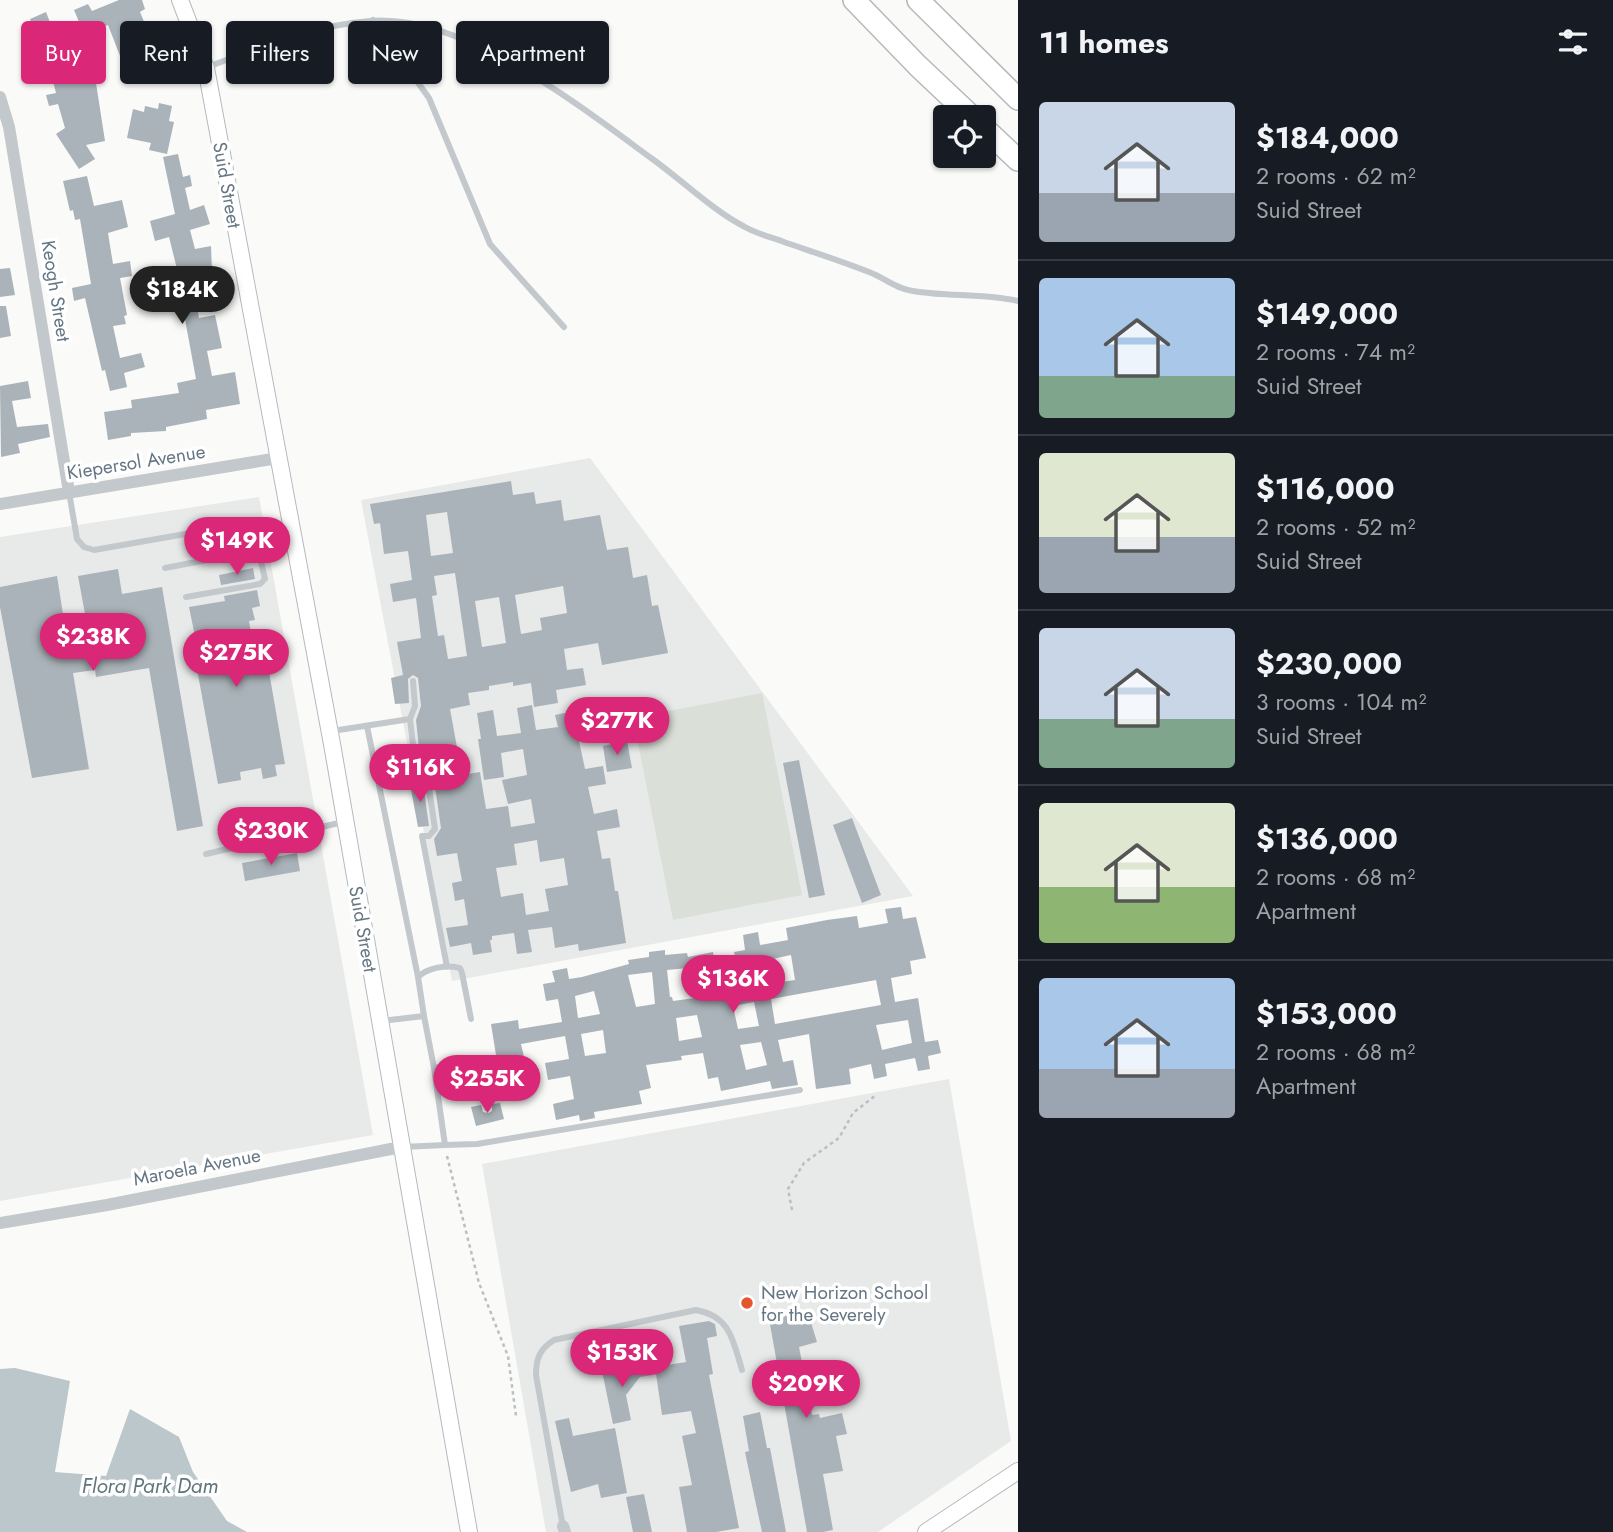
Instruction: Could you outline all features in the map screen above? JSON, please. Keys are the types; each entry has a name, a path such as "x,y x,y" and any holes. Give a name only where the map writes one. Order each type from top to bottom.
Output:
{"highway":[{"path":"853,0 959,105"},
{"path":"918,0 1018,99"},
{"path":"996,139 1018,160"}],"street":[{"name":"Suid Street","path":"180,0 188,21"},
{"name":"Suid Street","path":"209,84 329,732 469,1532"},
{"name":"Keogh Street","path":"0,97 9,127 69,492"},
{"name":"Kiepersol Avenue","path":"0,505 278,458"},
{"name":"Maroela Avenue","path":"0,1223 107,1205 401,1147"},
{"path":"926,1532 1018,1471"}],"lane":[{"path":"212,66 312,31 373,20 424,26 448,32 492,53 576,103 726,216 748,229 874,273 899,288 913,292 998,296 1018,301"},
{"path":"373,20 429,98 490,244 564,327"},
{"path":"69,492 77,539 84,547 94,550 248,523 253,527 265,579 261,584 186,597"},
{"path":"165,568 259,550"},
{"path":"413,681 415,706 410,719 416,770 428,781 435,829 429,836 422,836 447,967"},
{"path":"329,732 410,719"},
{"path":"367,726 418,977 445,1145"},
{"path":"206,854 345,822"},
{"path":"418,977 424,972 447,967 460,968 471,1019"},
{"path":"379,1022 424,1016"},
{"path":"434,1068 480,1060 487,1108"},
{"path":"401,1147 477,1144 800,1090"},
{"path":"563,1530 536,1375 539,1355 545,1346 554,1340 696,1310 712,1313 724,1324 733,1340 742,1370"}],"path":[{"path":"792,1210 788,1189 804,1163 839,1138 853,1113 876,1095"},
{"path":"445,1145 479,1283 508,1356 516,1416"},
{"path":"634,1323 662,1361"}],"shaded area":[{"path":"590,458 913,896 452,981 361,500"},
{"path":"259,497 373,1135 0,1201 0,537"},
{"path":"762,693 802,895 673,920 633,718"},
{"name":"New Horizon School for the Severely","path":"949,1079 1011,1441 878,1532 546,1532 482,1164"}],"water":[{"name":"Flora Park Dam","path":"15,1368 70,1381 55,1472 106,1476 130,1409 179,1437 193,1472 227,1521 247,1532 0,1532 0,1369"}],"building":[{"path":"119,0 142,0 145,9 140,12 144,21 120,21 120,56 106,21 79,21 74,10 88,4 92,11"},
{"path":"46,12 50,21 31,21 30,19"},
{"path":"54,84 96,84 105,141 86,145 95,159 79,169 56,134 65,128 58,104 49,106 46,95 56,93"},
{"path":"159,103 172,106 169,121 174,122 167,154 149,150 151,143 127,138 133,109 144,112 145,106 158,109"},
{"path":"178,154 183,177 190,175 192,186 185,188 190,210 204,205 210,224 190,230 195,249 211,246 212,271 200,273 202,289 194,291 199,318 215,315 222,348 207,351 212,376 235,372 240,404 206,410 207,419 166,427 166,431 131,433 131,436 108,440 104,412 132,408 131,400 179,393 177,383 196,379 184,314 178,315 177,308 167,309 161,272 177,269 169,237 155,241 150,221 175,214 163,157"},
{"path":"87,176 94,206 122,200 128,227 108,233 113,264 130,261 132,276 120,278 127,315 124,316 126,324 113,326 120,358 141,353 145,367 124,373 127,387 110,391 105,370 102,371 85,298 74,301 72,288 91,284 80,219 75,220 73,210 70,211 63,181"},
{"path":"10,268 15,295 0,297 0,269"},
{"path":"0,306 6,306 11,336 0,338"},
{"path":"28,381 31,398 12,401 17,427 48,424 50,437 18,444 20,453 1,457 0,386"},
{"path":"511,481 513,495 534,492 536,504 561,500 564,521 600,515 607,550 628,547 633,578 647,575 652,606 658,605 668,653 602,665 598,643 564,649 567,670 583,668 586,685 556,690 558,703 534,707 531,683 513,686 513,682 468,693 470,705 450,709 462,775 480,772 486,809 508,806 511,827 535,823 531,799 508,804 502,780 527,775 523,749 501,753 504,777 484,780 477,713 493,710 497,736 521,733 517,708 532,705 536,730 558,727 555,715 574,711 576,723 598,718 602,736 579,741 585,769 603,766 606,784 588,787 594,814 617,809 620,827 597,831 602,859 610,858 626,943 579,951 578,944 555,948 552,927 528,930 532,952 517,954 514,933 492,936 492,952 473,955 471,943 450,947 446,928 468,925 464,899 455,901 452,883 462,881 457,853 437,856 434,839 441,828 434,780 421,767 416,720 421,706 418,678 413,675 408,679 409,703 395,704 391,678 403,675 397,642 421,638 416,598 393,602 390,584 412,580 408,551 384,554 380,523 374,524 370,504","holes":["447,512 453,553 431,556 426,515","455,573 467,656 448,659 444,635 438,636 432,596 437,595 434,576","563,586 567,613 540,618 542,630 521,634 515,595","499,597 506,643 482,647 475,601","537,840 540,862 564,858 568,885 545,889 549,911 526,915 523,893 501,897 496,868 517,865 514,844"]},
{"path":"253,568 255,579 221,585 219,575"},
{"path":"118,569 122,594 162,587 203,826 177,831 149,668 96,677 95,670 73,673 89,769 32,778 0,607 0,587 57,576 66,633 88,630 78,576"},
{"path":"257,590 260,606 252,608 255,620 249,621 256,662 267,660 285,764 275,765 277,776 263,779 261,768 240,772 241,780 218,784 193,647 197,646 189,607 225,601 224,596"},
{"path":"627,741 632,768 607,772 603,746"},
{"path":"799,760 825,895 809,898 783,763"},
{"path":"410,784 423,784 429,826 418,827"},
{"path":"852,818 881,895 862,903 833,825"},
{"path":"297,853 300,871 245,881 242,863"},
{"path":"901,907 903,919 916,917 926,958 910,961 912,974 891,978 895,1002 918,998 925,1042 938,1040 941,1053 928,1056 930,1069 918,1071 915,1058 885,1064 887,1076 874,1079 871,1064 849,1069 851,1084 816,1089 809,1034 778,1040 783,1062 793,1060 798,1085 772,1089 770,1081 721,1091 718,1077 708,1079 703,1053 681,1056 682,1060 646,1065 651,1088 639,1091 642,1104 594,1112 595,1118 580,1121 579,1115 556,1120 553,1104 574,1099 570,1076 548,1080 545,1063 569,1059 565,1036 521,1044 530,1082 501,1086 491,1024 518,1020 519,1029 562,1022 558,999 546,1001 543,984 555,982 552,971 567,968 569,979 582,977 629,964 628,960 649,957 649,952 665,950 665,955 687,953 688,957 713,952 715,965 736,961 734,952 745,950 743,935 758,932 760,945 788,940 786,928 827,920 857,916 859,928 888,923 885,909","holes":["791,955 795,980 768,984 763,961","688,968 695,998 673,1001 670,997 667,970","652,972 655,1004 636,1007 628,975","876,980 881,1005 775,1024 771,999","594,991 600,1014 578,1018 575,996","754,1002 759,1026 738,1029 733,1006","697,1015 702,1037 679,1041 676,1018","908,1020 912,1043 882,1050 876,1025","603,1030 606,1053 585,1056 581,1034","761,1042 767,1065 746,1070 740,1045"]},
{"path":"500,1103 504,1119 476,1126 471,1107 481,1105 483,1112 488,1113 492,1111 492,1104"},
{"path":"793,1309 794,1316 808,1313 817,1342 799,1347 812,1415 819,1414 820,1418 842,1413 847,1434 836,1436 843,1471 823,1474 833,1530 823,1532 807,1532 768,1313"},
{"path":"709,1321 715,1324 717,1336 707,1338 713,1374 709,1375 739,1528 716,1532 687,1532 679,1487 692,1485 682,1436 696,1433 691,1411 662,1415 655,1367 686,1362 679,1326"},
{"path":"649,1363 652,1375 640,1377 626,1395 631,1420 613,1424 602,1371"},
{"path":"760,1412 767,1448 770,1448 786,1532 762,1532 745,1452 749,1451 743,1416"},
{"path":"569,1418 573,1436 615,1428 627,1493 601,1498 598,1484 571,1492 555,1421"},
{"path":"644,1494 652,1532 633,1532 626,1497"}],"place":[{"name":"New Horizon School for the Severely","path":"747,1303"}]}
